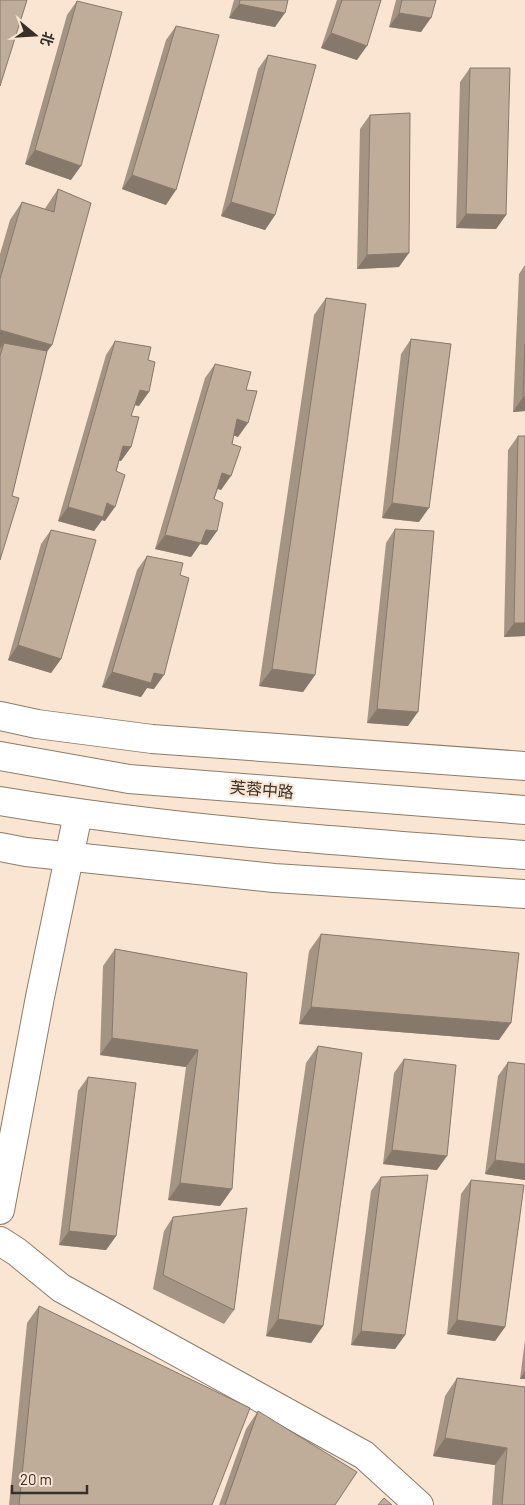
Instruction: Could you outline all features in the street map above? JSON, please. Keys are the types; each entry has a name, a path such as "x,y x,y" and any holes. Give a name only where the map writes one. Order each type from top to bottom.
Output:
{"street":[{"path":"0,716 37,724 152,739 525,766"},
{"name":"芙蓉中路","path":"0,756 129,779 525,810"},
{"path":"0,801 78,814 360,843 525,855"},
{"path":"0,1210 78,814"},
{"path":"0,847 69,857 274,878 525,894"},
{"path":"0,1241 17,1252 60,1288 364,1455 419,1505"}],"building":[{"path":"0,0 27,0 0,86"},
{"path":"240,0 288,0 285,13 239,4"},
{"path":"342,0 381,0 367,46 331,33"},
{"path":"402,0 436,0 431,18 399,13"},
{"path":"77,1 122,12 81,166 35,150"},
{"path":"176,26 219,35 176,190 132,175"},
{"path":"268,55 316,65 275,215 231,202"},
{"path":"470,68 510,68 506,215 466,214"},
{"path":"410,113 409,253 367,255 370,115"},
{"path":"58,189 91,203 52,345 0,330 0,279 22,202 54,212"},
{"path":"326,298 366,304 315,675 272,669"},
{"path":"411,339 451,344 429,508 392,503"},
{"path":"115,341 151,347 148,360 155,362 149,392 140,390 131,416 139,417 131,447 123,446 116,471 125,475 115,507 107,503 103,517 68,507"},
{"path":"4,343 47,351 12,496 19,498 0,560 0,356"},
{"path":"525,344 525,397 523,397"},
{"path":"215,364 251,372 246,390 257,391 248,423 237,419 232,444 241,447 231,476 222,473 214,499 223,503 217,531 206,530 201,543 165,535"},
{"path":"518,436 525,436 525,623 514,623"},
{"path":"395,529 434,531 418,712 377,709"},
{"path":"51,530 96,540 61,659 18,645"},
{"path":"147,556 183,563 180,575 189,578 164,675 154,673 151,683 112,672"},
{"path":"321,934 519,953 511,1023 311,1007"},
{"path":"115,949 247,973 232,1189 180,1183 198,1050 112,1038"},
{"path":"318,1046 362,1053 323,1326 278,1319"},
{"path":"404,1059 456,1065 447,1156 392,1150"},
{"path":"508,1062 525,1064 525,1164 495,1160"},
{"path":"88,1077 136,1083 116,1236 69,1231"},
{"path":"428,1175 405,1335 361,1331 381,1177"},
{"path":"471,1180 524,1185 505,1327 457,1320"},
{"path":"247,1208 234,1310 163,1275 173,1217"},
{"path":"39,1306 250,1408 212,1505 19,1505"},
{"path":"457,1378 525,1387 525,1505 502,1505 507,1448 445,1438"},
{"path":"258,1411 357,1472 335,1505 225,1505"},
{"path":"384,1498 392,1505 378,1505"}]}
